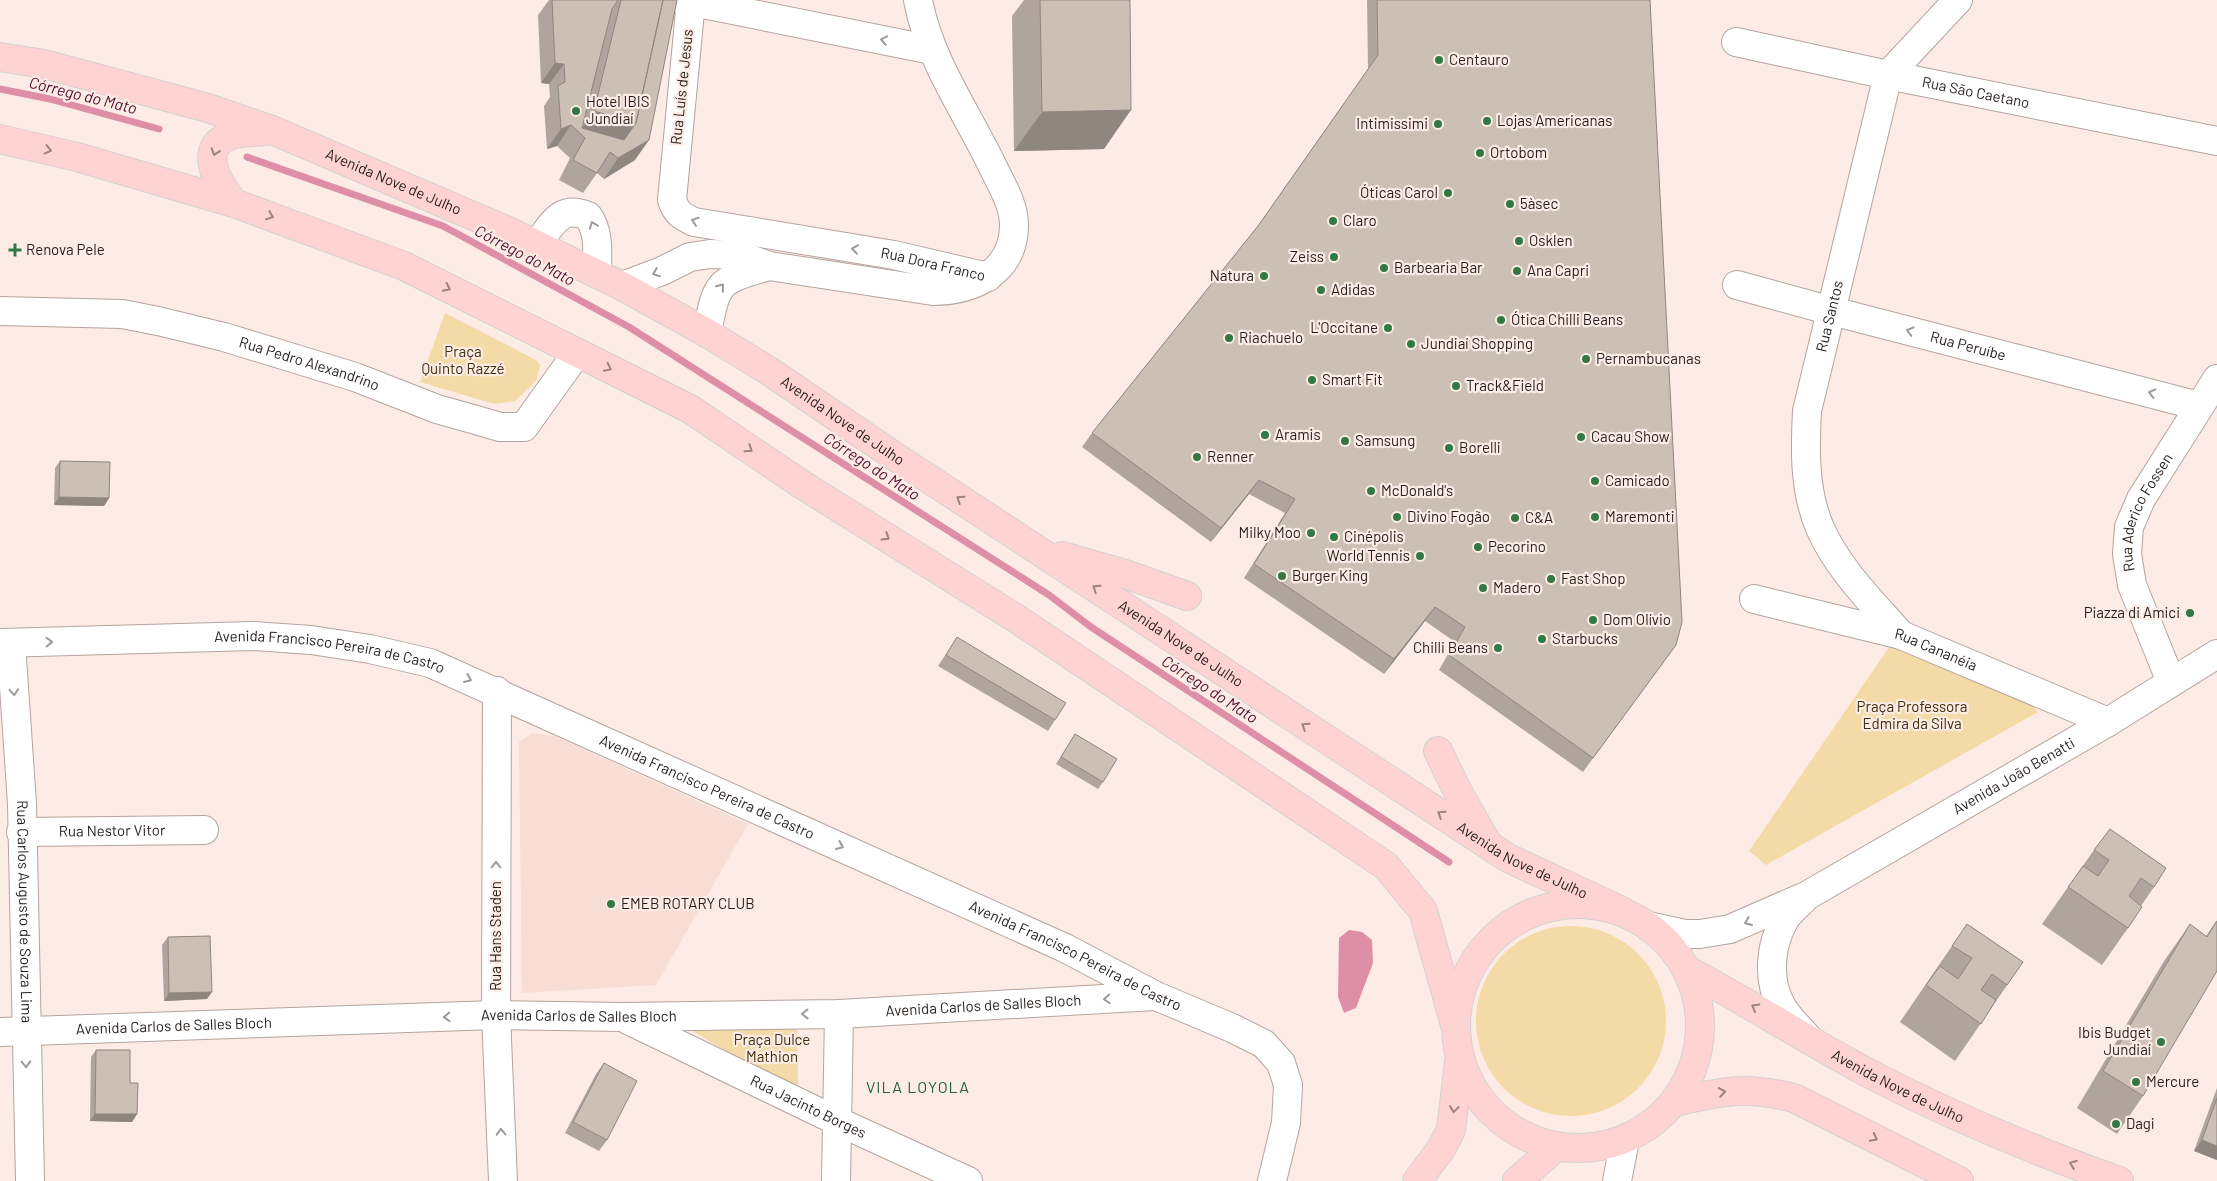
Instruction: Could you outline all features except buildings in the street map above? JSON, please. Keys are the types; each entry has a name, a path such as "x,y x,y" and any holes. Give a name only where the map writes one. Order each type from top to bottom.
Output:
{"main road":[{"name":"Avenida Nove de Julho","path":"0,57 44,64 208,108 272,130 537,244 622,286 707,333 769,371 1177,643 1508,858 1622,912"},
{"path":"234,202 221,187 215,176 212,156 217,145 234,134 272,130"},
{"path":"0,139 77,157 234,202 404,266 690,409 801,484 1017,619 1386,866 1424,911 1455,1025 1460,1060 1474,1094 1496,1118 1518,1134 1555,1148 1578,1150 1602,1147 1625,1140 1652,1124 1675,1102 1689,1076 1698,1048 1700,1019 1698,1002 1687,970 1670,945 1648,926 1622,912 1589,904 1556,905 1524,916 1496,934 1474,960 1460,991 1455,1025"},
{"path":"1039,550 1125,574 1187,596"},
{"path":"1438,751 1459,794 1488,845"},
{"name":"Avenida Nove de Julho","path":"1687,970 1741,999 1871,1075 1950,1112 2073,1164 2119,1181"},
{"path":"1417,1181 1441,1148 1451,1130 1460,1060"},
{"path":"1675,1102 1730,1091 1747,1090 1767,1091 1794,1098 1958,1181"},
{"path":"1517,1181 1555,1148"}],"street":[{"name":"Rua Dora Franco","path":"674,173 672,200 674,208 679,214 694,222 894,255 988,277 1001,263 1011,245 1014,225 1009,202 982,144 932,50 921,18 918,0"},
{"name":"Rua Santos","path":"1901,635 1839,561 1820,527 1808,482 1805,446 1807,411 1888,75 1958,0"},
{"path":"687,1 932,50"},
{"name":"Rua Luís de Jesus","path":"674,173 687,1"},
{"name":"Rua São Caetano","path":"1736,42 1888,75 2217,141"},
{"path":"537,244 564,213 570,211 588,216 594,225 597,246 597,273"},
{"path":"622,286 662,271 690,257 710,254 739,255 769,266 933,291 951,291 968,287 988,277"},
{"path":"707,333 717,291 724,282 738,275 769,266"},
{"name":"Rua Peruíbe","path":"1737,285 1832,312 2200,406"},
{"name":"Rua Pedro Alexandrino","path":"0,311 122,314 158,321 356,376 437,408 500,427 524,427 577,353"},
{"name":"Rua Aderico Fossen","path":"2171,682 2132,585 2127,554 2129,527 2141,499 2217,379"},
{"name":"Rua Cananéia","path":"1754,599 1901,635 2108,722"},
{"name":"Avenida Francisco Pereira de Castro","path":"6,643 252,636 311,640 370,649 430,663 497,691 1065,948 1156,996 1232,1028 1264,1044 1281,1063 1288,1085 1286,1123 1278,1173"},
{"name":"Rua Carlos Augusto de Souza Lima","path":"6,643 22,804 13,1032 30,1181"},
{"name":"Avenida João Benatti","path":"1648,926 1685,934 1700,934 1730,929 1808,895 2108,722 2217,654"},
{"name":"Rua Hans Staden","path":"497,691 496,1015 502,1181"},
{"name":"Rua Nestor Vitor","path":"21,832 204,830"},
{"name":"Avenida João Benatti","path":"1808,895 1785,918 1778,932 1772,962 1776,994 1782,1007 1808,1038"},
{"name":"Avenida Carlos de Salles Bloch","path":"13,1032 496,1015 622,1017 839,1014 1156,996"},
{"path":"836,1181 839,1014"},
{"name":"Rua Jacinto Borges","path":"622,1017 837,1121 968,1181"},
{"path":"1617,1181 1625,1140"}],"shaded area":[{"name":"EMEB ROTARY CLUB","path":"533,733 554,736 748,824 656,985 522,993 519,742"},
{"path":"1349,930 1362,932 1372,940 1373,963 1356,1008 1344,1013 1338,997 1339,938"}],"green space":[{"name":"Praça Quinto Razzé","path":"445,313 536,360 540,365 536,381 515,401 494,404 420,382"},
{"name":"Praça Professora Edmira da Silva","path":"1890,646 2023,694 2038,712 1766,865 1749,851"},
{"path":"1571,926 1590,928 1607,933 1624,942 1638,954 1650,968 1659,985 1664,1002 1666,1021 1664,1040 1659,1057 1650,1074 1638,1088 1624,1100 1607,1109 1590,1114 1571,1116 1552,1114 1535,1109 1518,1100 1504,1088 1492,1074 1483,1057 1478,1040 1476,1021 1478,1002 1483,985 1492,968 1504,954 1518,942 1535,933 1552,928"},
{"name":"Praça Dulce Mathion","path":"797,1021 798,1094 691,1030"}],"waterway":[{"name":"Córrego do Mato","path":"0,89 50,99 159,129"},
{"name":"Córrego do Mato","path":"247,157 443,226 629,327 1049,595 1091,627 1449,862"}],"place":[{"name":"Centauro","path":"1439,60"},
{"name":"Hotel IBIS Jundiaí","path":"576,111"},
{"name":"Lojas Americanas","path":"1487,121"},
{"name":"Intimissimi","path":"1438,124"},
{"name":"Ortobom","path":"1480,153"},
{"name":"Óticas Carol","path":"1448,193"},
{"name":"5àsec","path":"1510,204"},
{"name":"Claro","path":"1333,221"},
{"name":"Osklen","path":"1519,241"},
{"name":"Renova Pele","path":"15,250"},
{"name":"Zeiss","path":"1334,257"},
{"name":"Barbearia Bar","path":"1384,268"},
{"name":"Ana Capri","path":"1517,271"},
{"name":"Natura","path":"1264,276"},
{"name":"Adidas","path":"1321,290"},
{"name":"Ótica Chilli Beans","path":"1501,320"},
{"name":"L'Occitane","path":"1388,328"},
{"name":"Riachuelo","path":"1229,338"},
{"name":"Jundiaí Shopping","path":"1411,344"},
{"name":"Pernambucanas","path":"1586,359"},
{"name":"Smart Fit","path":"1312,380"},
{"name":"Track&Field","path":"1456,386"},
{"name":"Aramis","path":"1265,435"},
{"name":"Cacau Show","path":"1581,437"},
{"name":"Samsung","path":"1345,441"},
{"name":"Borelli","path":"1449,448"},
{"name":"Renner","path":"1197,457"},
{"name":"Camicado","path":"1595,481"},
{"name":"McDonald's","path":"1371,491"},
{"name":"Divino Fogão","path":"1397,517"},
{"name":"Maremonti","path":"1595,517"},
{"name":"C&A","path":"1515,518"},
{"name":"Milky Moo","path":"1311,533"},
{"name":"Cinépolis","path":"1334,537"},
{"name":"Pecorino","path":"1478,547"},
{"name":"World Tennis","path":"1420,556"},
{"name":"Burger King","path":"1282,576"},
{"name":"Fast Shop","path":"1551,579"},
{"name":"Madero","path":"1483,588"},
{"name":"Piazza di Amici","path":"2190,613"},
{"name":"Dom Olívio","path":"1593,620"},
{"name":"Starbucks","path":"1542,639"},
{"name":"Chilli Beans","path":"1498,648"},
{"name":"EMEB ROTARY CLUB","path":"611,904"},
{"name":"Ibis Budget Jundiaí","path":"2161,1042"},
{"name":"Mercure","path":"2136,1082"},
{"name":"Dagi","path":"2116,1124"}],"district":[{"name":"VILA LOYOLA","path":"918,1087"}]}
